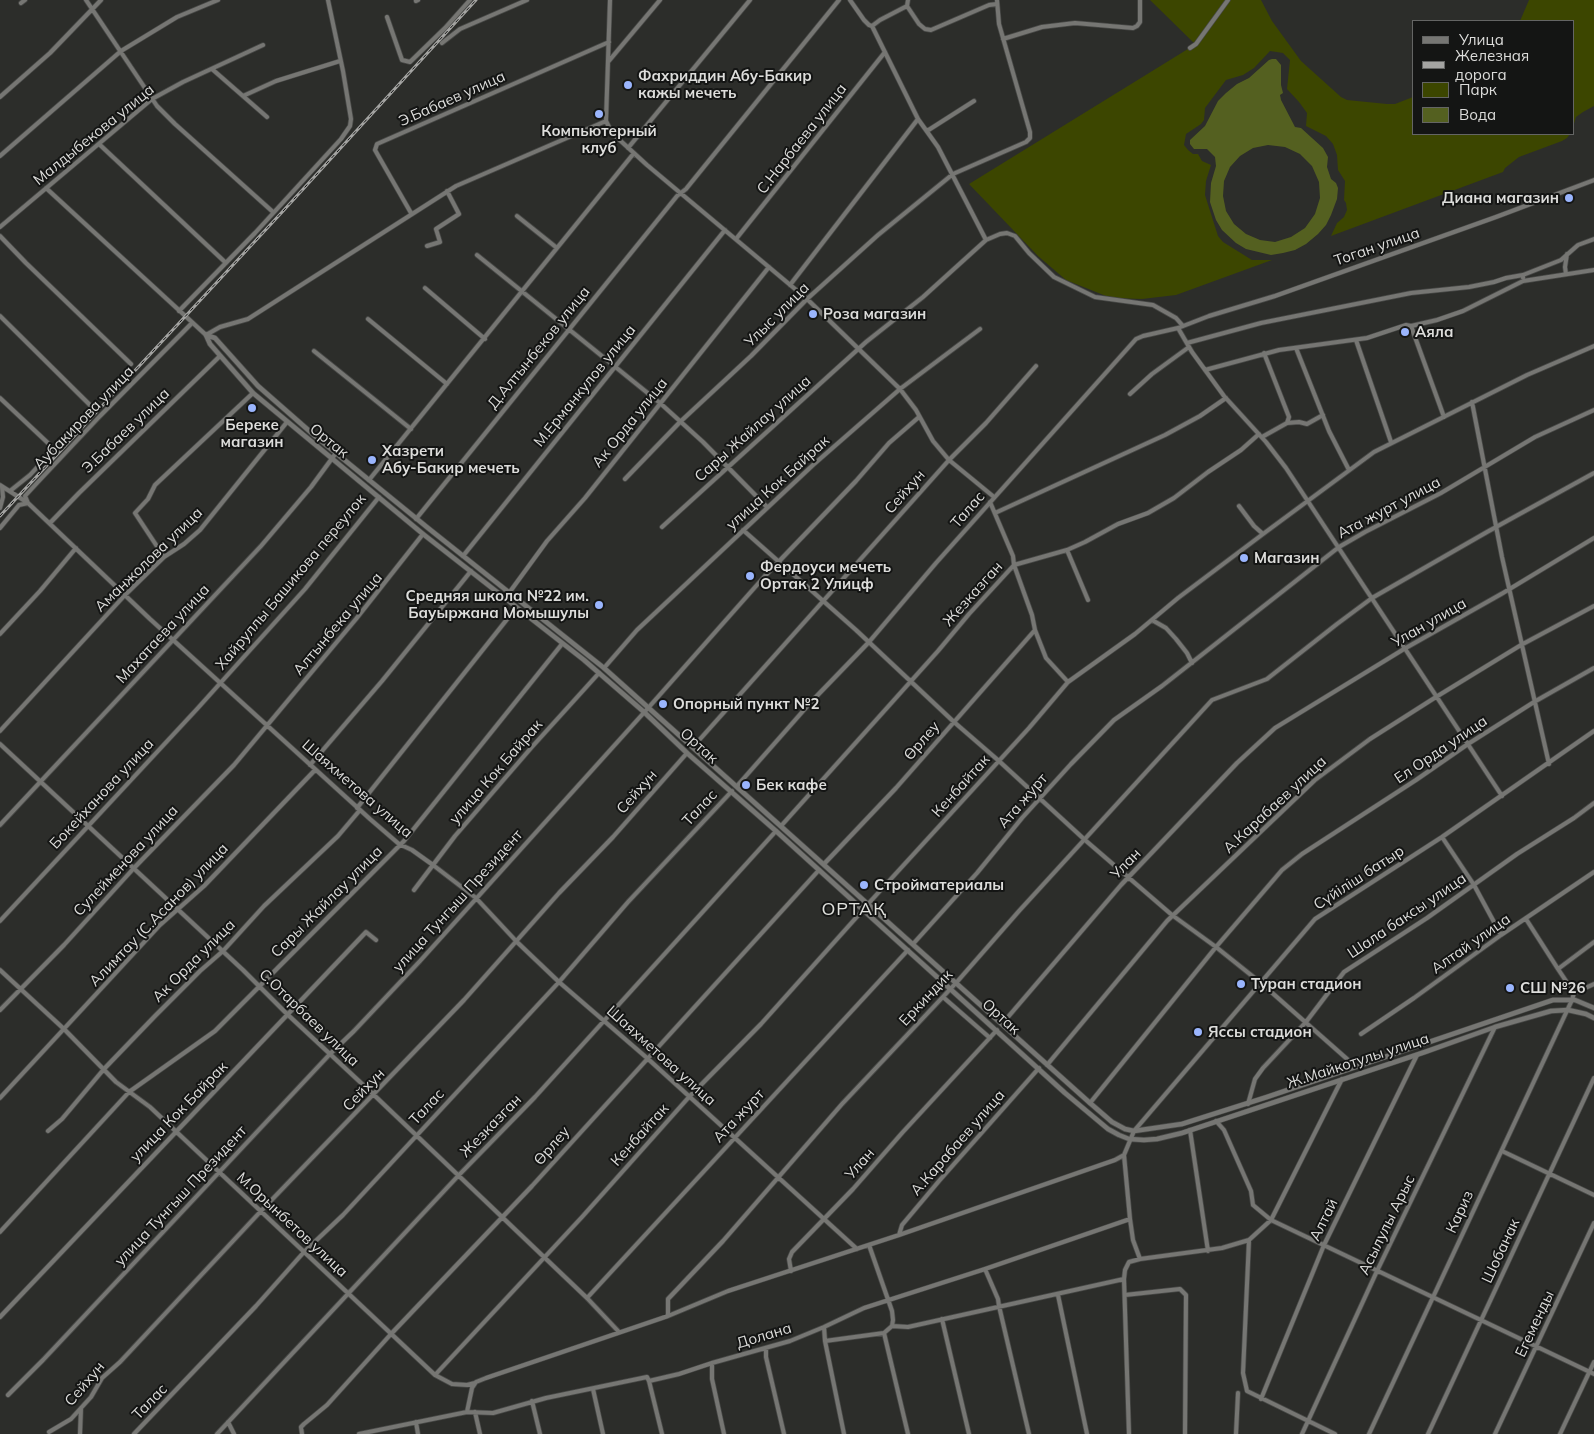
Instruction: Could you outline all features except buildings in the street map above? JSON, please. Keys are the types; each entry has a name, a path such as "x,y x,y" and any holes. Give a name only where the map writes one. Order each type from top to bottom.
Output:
{"street":[{"path":"21,3 25,0"},
{"path":"86,0 122,51 152,99 175,124 273,212"},
{"path":"0,97 50,53 101,0"},
{"path":"0,156 122,51 177,17 218,0"},
{"path":"179,311 341,139 350,126 351,119 328,0"},
{"path":"387,17 402,60 410,62 445,28 470,0"},
{"path":"442,43 460,29 527,0"},
{"path":"610,0 606,121 612,133 807,299 834,327 859,348 910,401 933,441 949,460 994,497"},
{"path":"608,62 660,0"},
{"path":"628,148 750,0"},
{"path":"681,192 686,190 839,0"},
{"path":"850,0 864,20 872,26 918,119 938,147 986,240"},
{"path":"908,0 907,6 920,24 925,29 931,30 997,2 998,24 1003,39 1042,27 1075,23 1133,28 1140,22 1140,0"},
{"path":"1190,48 1196,44 1228,0"},
{"path":"872,26 907,6"},
{"name":"Улыс улица","path":"625,479 680,422 751,356 807,299 878,235 953,174 1026,142 1030,138 1030,132 1003,39"},
{"name":"Э.Бабаев улица","path":"411,213 375,150 377,144 609,42"},
{"name":"Малдыбекова улица","path":"0,227 152,99 175,86 263,45"},
{"name":"С.Нарбаева улица","path":"736,239 885,52"},
{"path":"243,96 276,81 340,61"},
{"path":"212,69 267,117"},
{"path":"927,132 974,101"},
{"path":"790,285 918,119"},
{"path":"206,335 220,327 248,319 447,191 480,174 606,121"},
{"path":"99,144 226,263"},
{"path":"369,480 634,153"},
{"name":"Тоган улица","path":"1136,339 1181,327 1209,316 1275,296 1594,180"},
{"name":"Ортак","path":"46,188 192,323 206,335 215,338 258,386 416,519 604,668 1090,1104 1112,1122 1125,1129 1134,1131"},
{"path":"427,246 440,242 436,229 459,214 447,191"},
{"name":"Д.Алтынбеков улица","path":"416,519 681,192"},
{"path":"517,216 557,248"},
{"name":"М.Ерманкулов улица","path":"463,556 725,230"},
{"path":"859,348 923,297 986,240 1007,233 1015,236 1029,253 1054,277 1095,297 1153,305 1176,318 1189,347 1226,398 1261,436 1286,468 1308,500 1502,796"},
{"path":"0,236 131,364"},
{"path":"1187,343 1261,323 1411,294 1469,287 1523,276 1561,260 1578,245 1594,239"},
{"path":"1566,274 1567,253"},
{"path":"476,255 660,403 768,507"},
{"name":"Ак Орда улица","path":"509,592 546,541 585,498 769,267"},
{"path":"1206,370 1264,354 1356,340 1412,326 1463,311 1523,281 1594,270"},
{"path":"1523,276 1523,281"},
{"path":"425,288 485,339"},
{"path":"0,316 92,407"},
{"path":"368,319 447,384"},
{"name":"Аубакирова улица","path":"0,528 19,505 28,503 25,496 37,483 192,323"},
{"path":"1412,326 1444,417"},
{"name":"улица Кок Байрак","path":"604,668 637,630 768,507 900,389 980,330"},
{"name":"Ортак","path":"206,335 210,344 253,393 423,534 599,673 1065,1093 1108,1128 1129,1139"},
{"name":"Талас","path":"736,786 811,702 869,642 994,497 1136,339"},
{"path":"1356,340 1391,442"},
{"name":"Кенбайтак","path":"868,904 1029,728 1068,682 1135,634 1308,500 1391,442 1527,375 1594,346"},
{"path":"1130,394 1152,374 1189,347"},
{"name":"Сары Жайлау улица","path":"662,527 859,348"},
{"path":"1296,348 1329,431 1349,470"},
{"path":"314,351 410,429"},
{"path":"1264,354 1289,417 1287,423 1299,422 1306,424 1323,415"},
{"name":"Э.Бабаев улица","path":"50,523 220,356"},
{"name":"Сейхун","path":"693,747 949,460 986,423 1036,366"},
{"path":"164,557 134,513 148,499 155,484 253,393"},
{"path":"0,398 53,450 30,475 10,491"},
{"path":"995,513 1165,435 1200,416 1226,398"},
{"path":"1472,402 1509,590 1549,764"},
{"name":"Ата журт улица","path":"1162,686 1339,547 1440,493 1536,437 1594,410"},
{"name":"улица Тунгыш Президент","path":"8,1395 420,961 764,577 889,443 919,417"},
{"name":"Аманжолова улица","path":"0,730 125,595 164,557 184,544 200,530 287,422"},
{"name":"Жезказган","path":"781,826 1014,565 1067,550 1118,524 1148,513 1174,498 1261,436 1287,423"},
{"name":"Махатаева улица","path":"0,824 272,533 336,453"},
{"path":"1372,598 1594,473"},
{"path":"0,508 4,497 1,486"},
{"name":"Шаяхметова улица","path":"1,486 28,503 172,639 358,809 399,844 412,850 476,898 517,942 559,982 647,1058 857,1249"},
{"name":"Хайруллы Башикова переулок","path":"220,683 315,577 379,497"},
{"path":"990,502 1013,556 1014,565 1025,593 1035,630 1046,658 1068,682"},
{"path":"1239,506 1254,526 1263,534"},
{"path":"743,530 824,601 954,722 1128,878 1172,916 1216,947 1261,983 1355,1066"},
{"name":"Алтынбека улица","path":"267,726 356,619 423,534"},
{"name":"Улан улица","path":"1275,728 1404,649 1509,590 1594,538"},
{"path":"0,634 40,592 76,548"},
{"path":"1067,550 1088,600"},
{"path":"310,765 382,681 470,571"},
{"name":"Еркиндик","path":"668,1316 668,1299 723,1241 842,1104 951,989 1019,911 1212,700 1267,680 1372,598"},
{"name":"А.Карабаев улица","path":"1047,1065 1172,916 1315,780 1370,739 1436,697 1521,645 1594,606"},
{"name":"Ак Орда улица","path":"48,1131 62,1118 104,1069 200,971 223,951 264,906 338,836 516,608"},
{"path":"1152,620 1166,628 1176,638 1192,663"},
{"name":"Өрлеу","path":"824,864 896,788 1035,630"},
{"name":"Сары Жайлау улица","path":"0,1232 129,1092 199,1044 236,1011 404,841 562,644"},
{"name":"Ел Орда улица","path":"1090,1104 1216,947 1282,870 1302,854 1468,744 1534,702 1594,668"},
{"name":"улица Кок Байрак","path":"414,890 455,836 599,673"},
{"name":"Бокейханова улица","path":"0,921 220,683"},
{"name":"Ата журт","path":"913,944 1040,799 1114,720 1162,686"},
{"name":"Сулейменова улица","path":"0,1010 234,765 267,726"},
{"name":"Улан","path":"1002,1024 1128,878 1236,763 1275,728"},
{"name":"Сүйіліш батыр","path":"1124,1155 1129,1139 1134,1131 1315,919 1442,837 1594,731"},
{"name":"С.Отарбаев улица","path":"0,744 223,951 259,988 587,1298 619,1332"},
{"name":"Сейхун","path":"48,1432 71,1419 91,1397 102,1378 168,1312 261,1211 374,1095 517,942 559,893 613,837 686,753"},
{"name":"Алимтау (С.Асанов) улица","path":"0,1098 160,925 204,886 315,770"},
{"name":"Талас","path":"134,1434 256,1306 304,1252 343,1215 559,982 628,902 732,791"},
{"name":"Шала баксы улица","path":"1248,1104 1251,1090 1259,1074 1306,1022 1344,972 1594,803"},
{"name":"Жезказган","path":"217,1434 458,1176 535,1097 776,831"},
{"path":"1442,837 1474,885 1501,935"},
{"name":"Өрлеу","path":"302,1434 301,1427 327,1405 391,1334 532,1186 819,870"},
{"name":"Алтай улица","path":"1361,1034 1594,872"},
{"name":"Кенбайтак","path":"435,1375 545,1258 689,1097 761,1024 863,910"},
{"path":"1526,919 1574,993 1594,984"},
{"name":"улица Кок Байрак","path":"0,1317 366,932 376,940"},
{"path":"1558,969 1594,942"},
{"name":"Ата журт","path":"587,1298 908,950"},
{"name":"М.Орынбетов улица","path":"0,970 129,1092 150,1107 174,1132 435,1375"},
{"name":"Кариз","path":"1369,1434 1502,1152 1568,1010 1574,993"},
{"path":"943,997 990,1038"},
{"name":"Ж.Майкотулы улица","path":"1134,1131 1182,1124 1248,1104 1553,1000 1572,1000 1594,1008"},
{"name":"Ж.Майкотулы улица","path":"1129,1139 1157,1139 1190,1130 1417,1055 1495,1027 1551,1011 1568,1010 1594,1018"},
{"name":"Асылулы Арыс","path":"1302,1434 1377,1271 1495,1027"},
{"name":"Улан","path":"791,1271 789,1259 792,1252 853,1189 997,1030"},
{"name":"Алтай","path":"1261,1399 1324,1245 1417,1055"},
{"name":"А.Карабаев улица","path":"899,1235 902,1225 927,1195 1039,1068"},
{"name":"Шобанак","path":"1428,1434 1594,1078"},
{"path":"1129,1434 1124,1280 1125,1270 1129,1262 1208,1251 1249,1240 1271,1220 1342,1080"},
{"path":"1305,1084 1308,1091"},
{"path":"1216,1121 1224,1130 1251,1192 1253,1204 1271,1220 1592,1373"},
{"path":"1190,1130 1208,1251"},
{"path":"1502,1152 1594,1195"},
{"path":"435,1375 452,1384 467,1385 502,1371 668,1316 728,1291 899,1235 1115,1160 1124,1155 1133,1240 1140,1259"},
{"name":"Долана","path":"593,1389 647,1377 649,1381 679,1374 790,1341 864,1308 1130,1219"},
{"name":"Егеменды","path":"1495,1434 1594,1224"},
{"path":"1249,1240 1243,1373 1246,1391 1335,1434"},
{"path":"825,1341 884,1334 892,1326 893,1316 889,1301 869,1245"},
{"path":"985,1269 998,1299 998,1306 1029,1434"},
{"path":"892,1326 908,1327 984,1312 998,1306 1124,1280"},
{"path":"1125,1295 1180,1289 1186,1294 1186,1434"},
{"path":"1058,1295 1087,1434"},
{"path":"942,1319 968,1434"},
{"path":"824,1327 826,1347 844,1434"},
{"path":"884,1334 908,1434"},
{"path":"766,1348 766,1357 784,1434"},
{"path":"1560,1434 1592,1373 1594,1362"},
{"path":"712,1363 712,1378 724,1434"},
{"path":"649,1381 662,1434"},
{"path":"467,1412 472,1388 476,1382"},
{"path":"359,1434 467,1412 493,1413 532,1402 593,1389 603,1434"},
{"path":"1236,1434 1238,1393"},
{"path":"532,1402 540,1434"},
{"path":"80,1434 81,1408"},
{"path":"475,1412 480,1434"},
{"path":"228,1422 234,1434"},
{"path":"416,1422 418,1434"}],"green space":[{"path":"1150,0 1226,0 1195,44"},
{"path":"1228,0 1261,0 1272,21 1301,61 1341,97 1347,100 1387,104 1395,104 1412,97 1412,135 1569,135 1562,141 1519,157 1505,168 1503,172 1331,236 1337,223 1344,217 1347,210 1344,200 1345,181 1338,170 1337,155 1333,144 1326,136 1306,126 1307,113 1287,89 1290,60 1283,53 1270,51 1254,68 1243,75 1226,80 1205,108 1204,120 1186,134 1184,145 1193,154 1198,154 1202,161 1211,165 1206,181 1205,195 1218,236 1223,242 1252,260 1272,260 1176,295 1142,299 1111,298 1066,280 1038,256 969,184 1196,44"},
{"path":"1529,0 1594,0 1594,106 1576,117 1574,124 1574,20 1520,20"}],"water":[{"path":"1276,59 1281,65 1283,93 1280,95 1281,100 1295,127 1301,128 1323,148 1328,157 1327,167 1331,179 1338,188 1337,199 1331,215 1326,225 1318,234 1295,250 1271,255 1246,249 1236,243 1222,230 1216,220 1210,202 1211,183 1216,166 1215,157 1207,149 1194,149 1190,144 1190,140 1205,126 1218,101 1269,60","holes":["1268,145 1285,147 1300,154 1312,166 1319,182 1320,198 1315,214 1305,228 1291,237 1275,242 1260,240 1246,234 1234,224 1226,211 1223,196 1224,181 1230,167 1240,156 1253,148"]}],"railway":[{"path":"0,516 476,0"}],"place":[{"name":"Фахриддин Абу-Бакир кажы мечеть","path":"628,85"},
{"name":"Компьютерный клуб","path":"599,114"},
{"name":"Диана магазин","path":"1569,198"},
{"name":"Роза магазин","path":"813,314"},
{"name":"Аяла","path":"1405,332"},
{"name":"Береке магазин","path":"252,408"},
{"name":"Хазрети Абу-Бакир мечеть","path":"372,460"},
{"name":"Магазин","path":"1244,558"},
{"name":"Фердоуси мечеть Ортак 2 Улицф","path":"750,576"},
{"name":"Средняя школа №22 им. Бауыржана Момышулы","path":"599,605"},
{"name":"Опорный пункт №2","path":"663,704"},
{"name":"Бек кафе","path":"746,785"},
{"name":"Стройматериалы","path":"864,885"},
{"name":"Туран стадион","path":"1241,984"},
{"name":"СШ №26","path":"1510,988"},
{"name":"Яссы стадион","path":"1198,1032"}],"district":[{"name":"ОРТАҚ","path":"854,910"}]}
